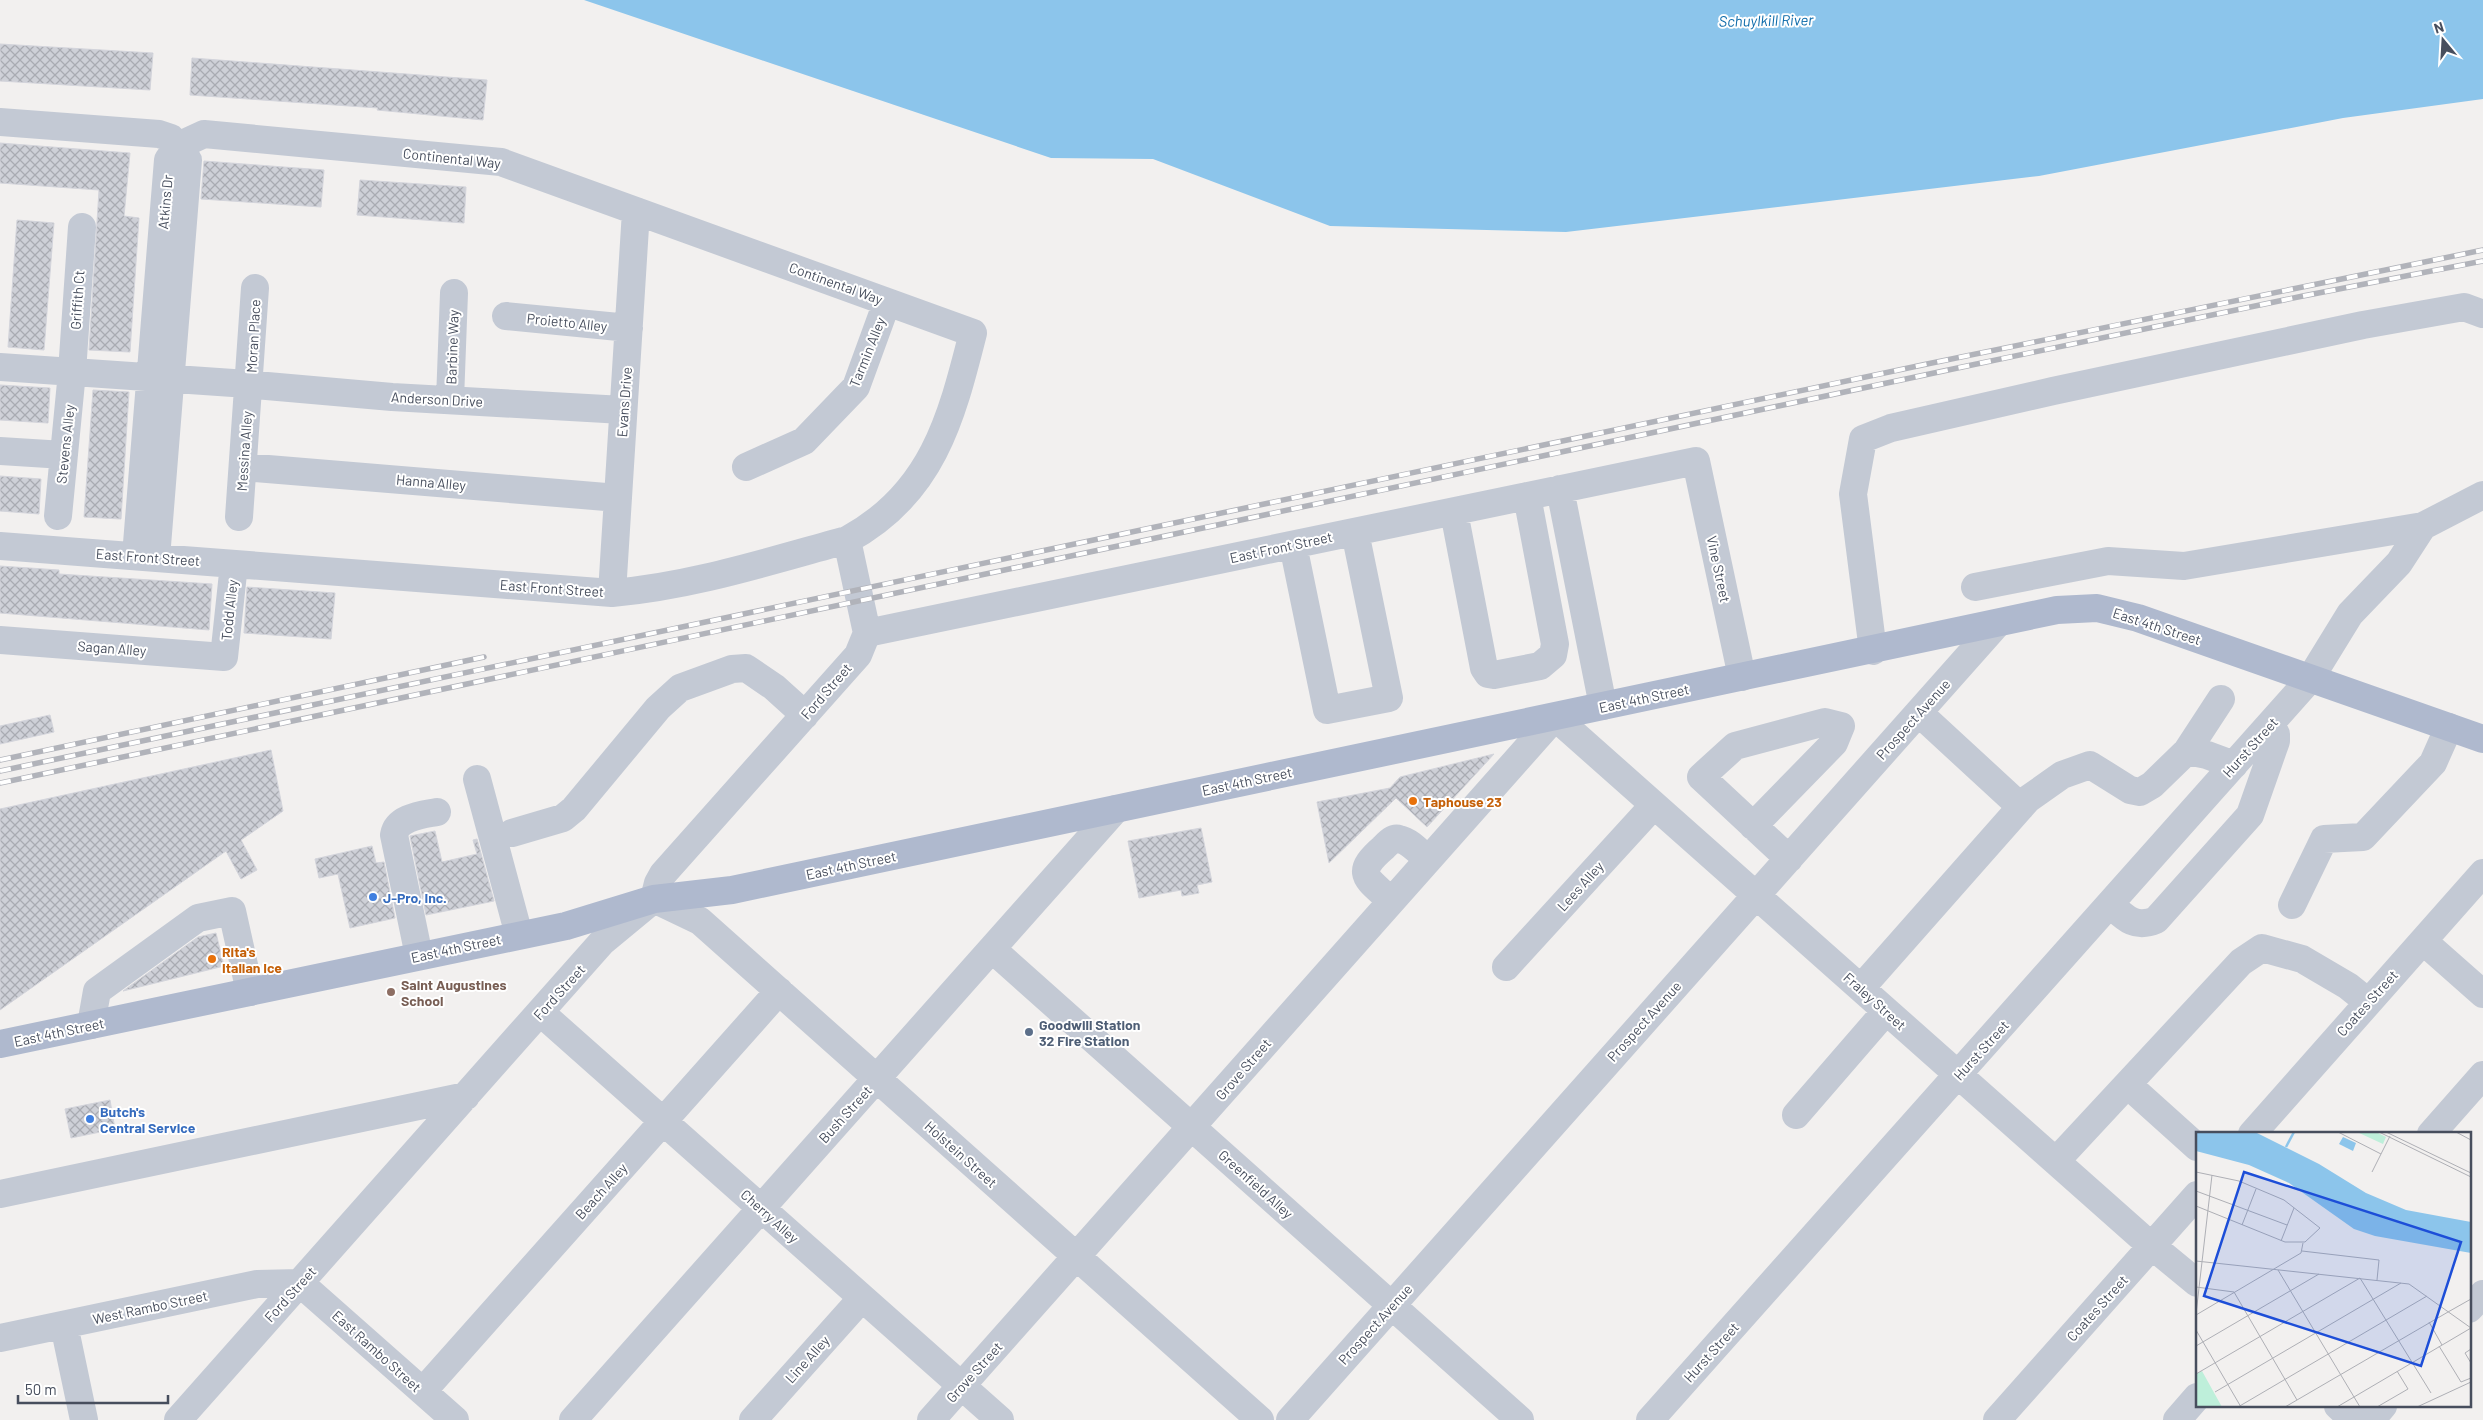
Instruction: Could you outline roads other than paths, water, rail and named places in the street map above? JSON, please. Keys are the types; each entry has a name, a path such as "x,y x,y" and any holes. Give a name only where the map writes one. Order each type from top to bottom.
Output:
{"main road":[{"name":"East 4th Street","path":"0,1044 566,926 654,899 732,890 1603,706 1873,651 2057,610 2078,608 2104,609 2138,618 2483,739"}],"street":[{"path":"0,122 159,134 171,138 178,146"},
{"name":"Continental Way","path":"178,146 204,134 501,162 973,333"},
{"name":"Atkins Dr","path":"146,557 160,378 168,160 178,146"},
{"name":"Evans Drive","path":"612,593 636,211"},
{"name":"Griffith Ct","path":"72,372 82,228"},
{"name":"Moran Place","path":"250,384 255,288"},
{"name":"Barbine Way","path":"450,400 454,293"},
{"name":"Tarmin Alley","path":"746,467 804,441 856,387 887,302"},
{"path":"1873,651 1853,494 1863,439 1891,428 2053,390 2363,325 2464,307 2483,314"},
{"name":"Proietto Alley","path":"506,316 629,328"},
{"name":"East Front Street","path":"0,546 612,593 656,589 698,581 847,540 870,527 882,517 924,472 956,398 973,333"},
{"path":"0,367 160,378"},
{"name":"Stevens Alley","path":"58,516 72,372"},
{"name":"Anderson Drive","path":"160,378 450,400 624,410"},
{"name":"Messina Alley","path":"239,517 250,384"},
{"path":"0,451 64,455"},
{"name":"East Front Street","path":"867,633 1696,461"},
{"name":"Vine Street","path":"1696,461 1742,677"},
{"name":"Hanna Alley","path":"243,467 618,498"},
{"path":"1560,489 1603,706"},
{"path":"1975,587 2108,561 2184,566 2423,526 2483,495"},
{"path":"1454,512 1484,668 1488,674 1494,675 1540,666 1554,655 1555,644 1527,496"},
{"name":"Hurst Street","path":"1650,1420 2310,679 2350,614 2399,563 2423,526"},
{"path":"1293,545 1327,710 1389,698 1355,532"},
{"path":"847,540 867,633"},
{"name":"Todd Alley","path":"224,657 234,564"},
{"name":"Prospect Avenue","path":"1290,1420 1998,623"},
{"name":"Ford Street","path":"178,1420 602,942 654,899 658,883 663,874 858,655 867,633"},
{"name":"Sagan Alley","path":"0,640 224,657"},
{"path":"512,833 563,818 574,808 658,708 680,688 732,669 746,668 774,687 805,715"},
{"path":"1861,988 2021,807 2062,775 2090,765 2130,790 2140,792 2152,785 2187,751 2221,699"},
{"path":"1919,713 2021,807"},
{"name":"Fraley Street","path":"1554,717 1958,1075 2196,1282"},
{"name":"Grove Street","path":"931,1420 1554,717"},
{"path":"1753,826 1834,743 1841,726 1825,722 1735,746 1701,777 1753,826 1789,859"},
{"path":"2110,904 2128,920 2138,924 2156,920 2250,815 2276,741 2276,734 2270,725"},
{"path":"2292,905 2324,839 2363,837 2433,763 2449,728"},
{"path":"2187,751 2207,755 2234,765"},
{"path":"477,780 519,935"},
{"name":"Lees Alley","path":"1506,967 1654,805"},
{"name":"Bush Street","path":"574,1420 1116,809"},
{"path":"419,956 394,835 396,827 404,821 437,812"},
{"path":"1391,901 1369,880 1365,868 1368,862 1392,840 1398,838 1407,842 1428,860"},
{"name":"Coates Street","path":"2254,1132 2483,873"},
{"name":"Holstein Street","path":"654,899 700,921 1260,1420"},
{"path":"91,1025 97,991 198,918 232,911 250,992"},
{"path":"2423,940 2483,994"},
{"path":"2056,1161 2241,962 2262,948 2302,959 2348,986 2368,1002"},
{"name":"Greenfield Alley","path":"992,949 1520,1420"},
{"name":"Beach Alley","path":"423,1392 779,991"},
{"path":"1796,1115 1886,1011"},
{"name":"Cherry Alley","path":"540,1012 1000,1420"},
{"path":"2433,1132 2483,1075"},
{"path":"2128,1085 2196,1146"},
{"path":"0,1194 466,1096"},
{"name":"Coates Street","path":"1997,1420 2196,1197"},
{"name":"West Rambo Street","path":"0,1338 257,1284 300,1283"},
{"name":"East Rambo Street","path":"300,1283 455,1420"},
{"path":"2470,1308 2483,1294"},
{"name":"Line Alley","path":"753,1420 862,1298"},
{"path":"64,1325 84,1420"},
{"path":"2177,1420 2196,1398"},
{"path":"2340,1408 2349,1416 2365,1420"},
{"path":"2371,1420 2381,1408"}],"water":[{"name":"Schuylkill River","path":"584,0 2483,0 2483,99 2343,118 2039,176 1566,232 1330,226 1153,159 1051,158"}],"railway":[{"path":"0,771 1927,364 2483,250"},
{"path":"0,783 1967,366 2303,296 2483,261"},
{"path":"0,760 484,657"}],"place":[{"name":"Taphouse 23","path":"1413,801"},
{"name":"J-Pro, Inc.","path":"373,897"},
{"name":"Rita's Italian Ice","path":"212,959"},
{"name":"Saint Augustines School","path":"391,992"},
{"name":"Goodwill Station 32 Fire Station","path":"1029,1032"},
{"name":"Butch's Central Service","path":"90,1119"}]}
